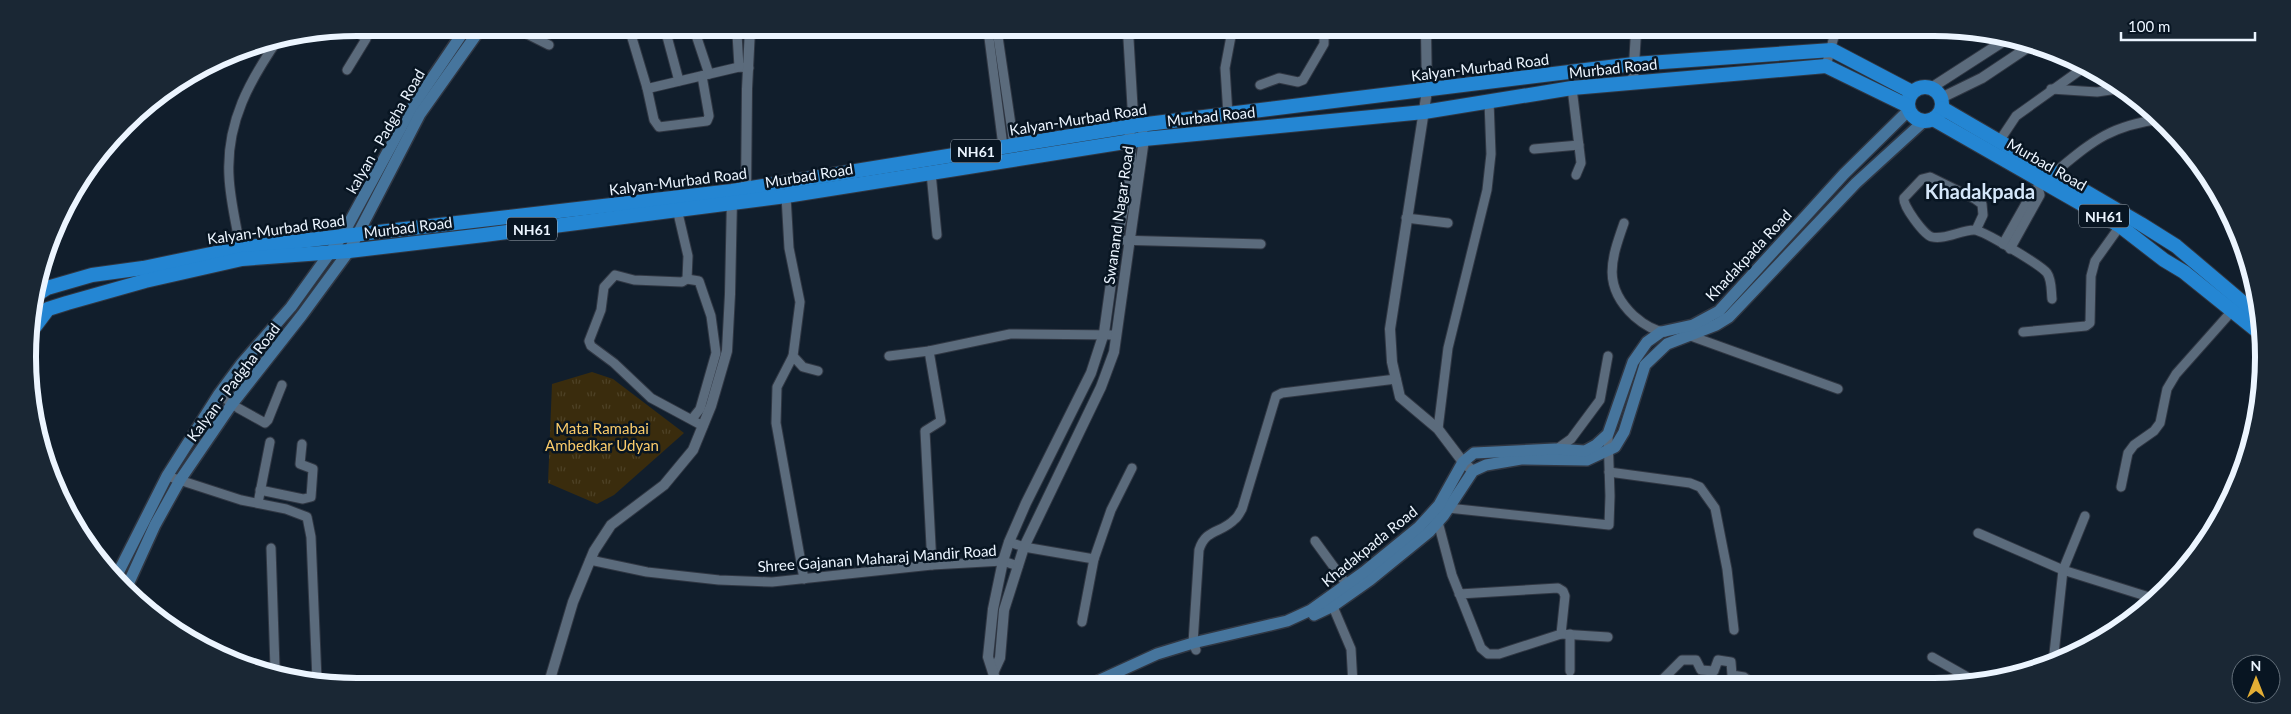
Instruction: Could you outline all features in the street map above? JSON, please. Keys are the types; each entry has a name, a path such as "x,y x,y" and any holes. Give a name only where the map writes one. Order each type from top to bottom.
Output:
{"highway":[{"name":"Kalyan-Murbad Road","path":"43,291 92,275 241,254 342,236 572,217 739,196 875,174 1008,145 1134,122 1228,115 1634,64 1832,50"},
{"name":"NH61","path":"1832,50 1910,103 1915,118 1935,112 2000,140 2045,180 2176,246 2251,310"},
{"name":"NH61","path":"1826,66 1910,103"},
{"name":"Murbad Road","path":"331,250 349,251 572,217 677,209 739,196 786,196 875,174 931,173 1137,140 1424,112 1572,88 1826,66"},
{"path":"1910,103 1921,88 1931,88"},
{"name":"NH61","path":"1931,88 1935,112"},
{"name":"Murbad Road","path":"1935,112 2120,226 2164,260 2184,272 2253,328"},
{"path":"2164,260 2176,246"},
{"name":"NH61","path":"38,322 48,310 67,303 241,254 331,250"}],"main road":[{"name":"kalyan - Padgha Road","path":"331,250 342,236 416,112 450,62 462,36"},
{"path":"450,62 474,36"},
{"name":"Khadakpada Road","path":"1608,434 1632,362 1647,342 1660,332 1704,320 1719,311 1910,103"},
{"name":"Kalyan - Padgha Road","path":"129,583 155,525 180,480 232,404 302,315 349,251 416,112"},
{"name":"Khadakpada Road","path":"1610,451 1615,447 1624,432 1645,365 1667,344 1716,325 1729,316 1852,187 1935,112"},
{"path":"1841,178 1852,187"},
{"name":"Kalyan - Padgha Road","path":"119,571 167,476 220,394 242,363 291,307 331,250"},
{"path":"1751,275 1761,283"},
{"path":"291,307 302,315"},
{"path":"1473,471 1490,458 1555,449 1585,451 1608,434"},
{"path":"1463,462 1474,453 1490,458 1548,461 1587,460 1610,451"},
{"name":"Khadakpada Road","path":"1435,518 1439,505 1463,462"},
{"name":"Khadakpada Road","path":"1106,678 1158,657 1195,646 1289,626 1331,602 1408,543 1448,508 1473,471"},
{"name":"Khadakpada Road","path":"1331,602 1347,585 1380,565"},
{"name":"Khadakpada Road","path":"1118,678 1158,657"}],"street":[{"path":"347,70 366,39 362,36"},
{"path":"531,36 549,45"},
{"path":"632,36 654,120 659,127 707,121 709,116 706,75 696,36"},
{"path":"667,36 679,82"},
{"path":"550,678 572,602 590,560 611,525 664,486 693,450 711,406 727,351 746,99 744,67 737,36"},
{"path":"744,67 749,36"},
{"path":"989,36 1008,145"},
{"path":"999,36 1008,145"},
{"name":"Swanand Nagar Road","path":"994,671 1000,658 1004,610 1024,547 1104,378 1114,352 1130,241 1137,140 1134,122 1128,36"},
{"path":"1228,115 1225,68 1231,36"},
{"path":"1260,86 1279,78 1298,82 1303,80 1324,44 1324,36"},
{"path":"1426,36 1427,91 1390,329 1392,362 1400,397 1438,429 1463,462 1473,471"},
{"path":"1632,82 1636,36"},
{"path":"1826,66 1834,36"},
{"path":"1931,88 2002,43"},
{"path":"241,254 229,177 229,157 238,111 251,80 273,47"},
{"path":"1935,112 2025,49"},
{"path":"647,88 744,67"},
{"path":"2000,140 2016,116 2079,71"},
{"path":"1572,88 1581,163 1576,175"},
{"path":"2051,90 2098,92 2112,90"},
{"path":"1438,429 1448,348 1487,190 1491,154 1489,102"},
{"path":"2006,246 2040,195 2045,180 2092,141 2119,128 2151,121"},
{"name":"Swanand Nagar Road","path":"996,678 988,657 993,609 1003,561 1009,542 1057,439 1091,373 1104,333 1117,240 1137,140"},
{"path":"1534,149 1579,145"},
{"path":"931,173 937,236"},
{"path":"1976,230 1984,215 1982,204 1930,177 1922,179 1904,198 1904,205 1927,234 1934,238 1976,230 1988,234 2042,267 2047,273 2052,299"},
{"path":"786,196 789,248 800,302 793,356 777,387 776,423 804,579"},
{"path":"677,209 688,256 687,279"},
{"path":"1406,218 1448,223"},
{"path":"1624,223 1613,252 1612,278 1620,304 1642,323 1660,332 1689,335 1838,390"},
{"path":"2022,332 2086,326 2090,323 2091,276 2095,261 2120,226"},
{"path":"1117,240 1261,244"},
{"path":"692,419 700,408 716,353 711,316 699,281 687,279 682,282 644,281 614,275 604,287 601,310 589,337 592,346 614,363 651,398 703,426"},
{"path":"1113,275 1124,277"},
{"path":"2121,486 2128,453 2134,445 2154,431 2160,423 2167,389 2176,374 2232,311"},
{"path":"889,356 929,351 1010,334 1104,333 1116,335"},
{"path":"929,351 941,421 925,431 932,565"},
{"path":"793,356 803,367 818,371"},
{"path":"1548,461 1555,449 1571,439 1600,400 1608,356"},
{"path":"1091,373 1104,378"},
{"path":"1195,646 1198,560 1202,540 1207,535 1235,520 1242,509 1276,396 1282,393 1396,379"},
{"path":"220,394 232,404 264,423 268,420 282,385"},
{"path":"1448,508 1608,525 1610,451 1608,434"},
{"path":"258,503 270,442"},
{"path":"302,444 300,464 313,469 314,473 311,497 308,499 307,517 311,537 317,675"},
{"path":"1082,622 1094,559 1111,510 1132,468"},
{"path":"1609,472 1690,483 1700,487 1707,495 1715,508 1727,570 1734,630"},
{"path":"167,476 241,500 286,509 307,517"},
{"path":"260,490 308,499"},
{"path":"2054,654 2064,570 2085,516"},
{"path":"1435,518 1459,594 1481,648 1488,654 1499,654 1565,634 1608,637"},
{"path":"1978,533 2064,570 2146,597"},
{"path":"1315,541 1347,585"},
{"path":"1009,542 1024,547 1094,559"},
{"path":"271,548 276,667"},
{"name":"Shree Gajanan Maharaj Mandir Road","path":"590,560 647,572 719,580 772,582 932,565 1003,561 1018,566"},
{"path":"1459,594 1558,588 1563,591 1565,596 1565,634 1570,671"},
{"path":"1331,602 1351,649 1353,678"},
{"path":"993,609 1004,610"},
{"path":"990,639 1002,640"},
{"path":"1932,657 1966,676"},
{"path":"1664,678 1682,660 1696,660 1701,670 1714,670 1718,660 1729,660 1732,662 1732,675 1744,678"}],"green space":[{"name":"Mata Ramabai Ambedkar Udyan","path":"592,372 613,379 684,433 614,495 597,504 548,483 552,384"}],"district":[{"name":"Khadakpada","path":"1980,191"}]}
